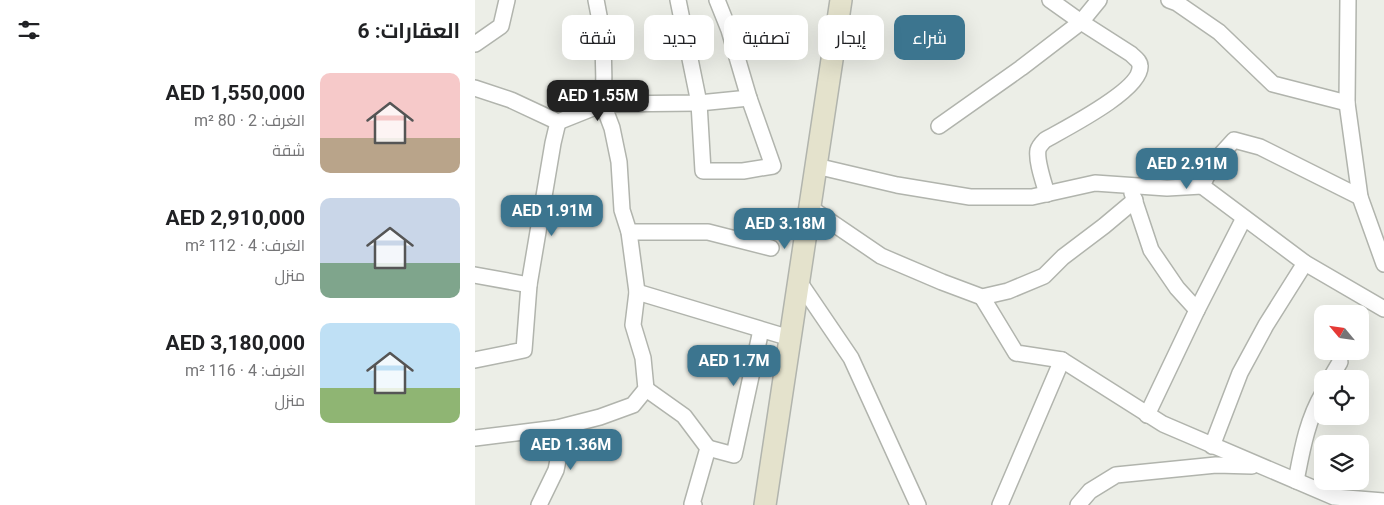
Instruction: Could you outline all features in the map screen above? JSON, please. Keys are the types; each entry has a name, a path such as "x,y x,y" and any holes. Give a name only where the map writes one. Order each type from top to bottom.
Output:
{"main road":[{"path":"765,505 841,0"}],"street":[{"path":"475,44 501,26 507,0"},
{"path":"475,438 557,428 600,417 633,405 646,389 643,358 633,325 637,292 629,232 622,210 619,162 612,128 603,104 602,25 596,0"},
{"path":"678,0 699,103 703,171 743,170 773,166 749,98 729,30 717,0"},
{"path":"1047,194 1039,160 1038,151 1040,146 1045,140 1115,99 1137,77 1141,68 1139,61 1131,54 1050,0"},
{"path":"939,126 1021,68 1081,22 1099,0"},
{"path":"1348,0 1347,103 1360,197 1384,264"},
{"path":"1174,1 1219,32 1273,84 1347,103"},
{"path":"475,88 511,100 557,122 603,104 699,103 749,98"},
{"path":"475,360 524,350 529,285 557,122"},
{"path":"1202,186 1213,163 1234,140 1260,147 1360,197"},
{"path":"816,166 897,185 970,197 1032,197 1095,183 1167,188 1202,186 1305,263 1384,309"},
{"path":"1129,184 1151,250 1177,288 1197,310"},
{"path":"809,207 881,256 982,297 1008,291 1044,276 1063,256 1135,200"},
{"path":"1147,415 1197,310 1244,218"},
{"path":"629,232 708,232 771,248"},
{"path":"1212,446 1240,373 1266,325 1305,263"},
{"path":"475,275 529,285"},
{"path":"798,280 851,358 918,505"},
{"path":"637,292 790,338"},
{"path":"982,297 1016,353 1062,360 1163,424 1296,481 1334,501 1384,501"},
{"path":"646,389 684,416 708,448 734,455 761,330"},
{"path":"1000,505 1062,360"},
{"path":"1335,370 1340,362"},
{"path":"1296,481 1308,424 1314,410"},
{"path":"539,505 556,470 559,455 557,428"},
{"path":"694,505 692,504 708,448"},
{"path":"1078,505 1091,491 1116,475 1216,465 1262,467"}]}
